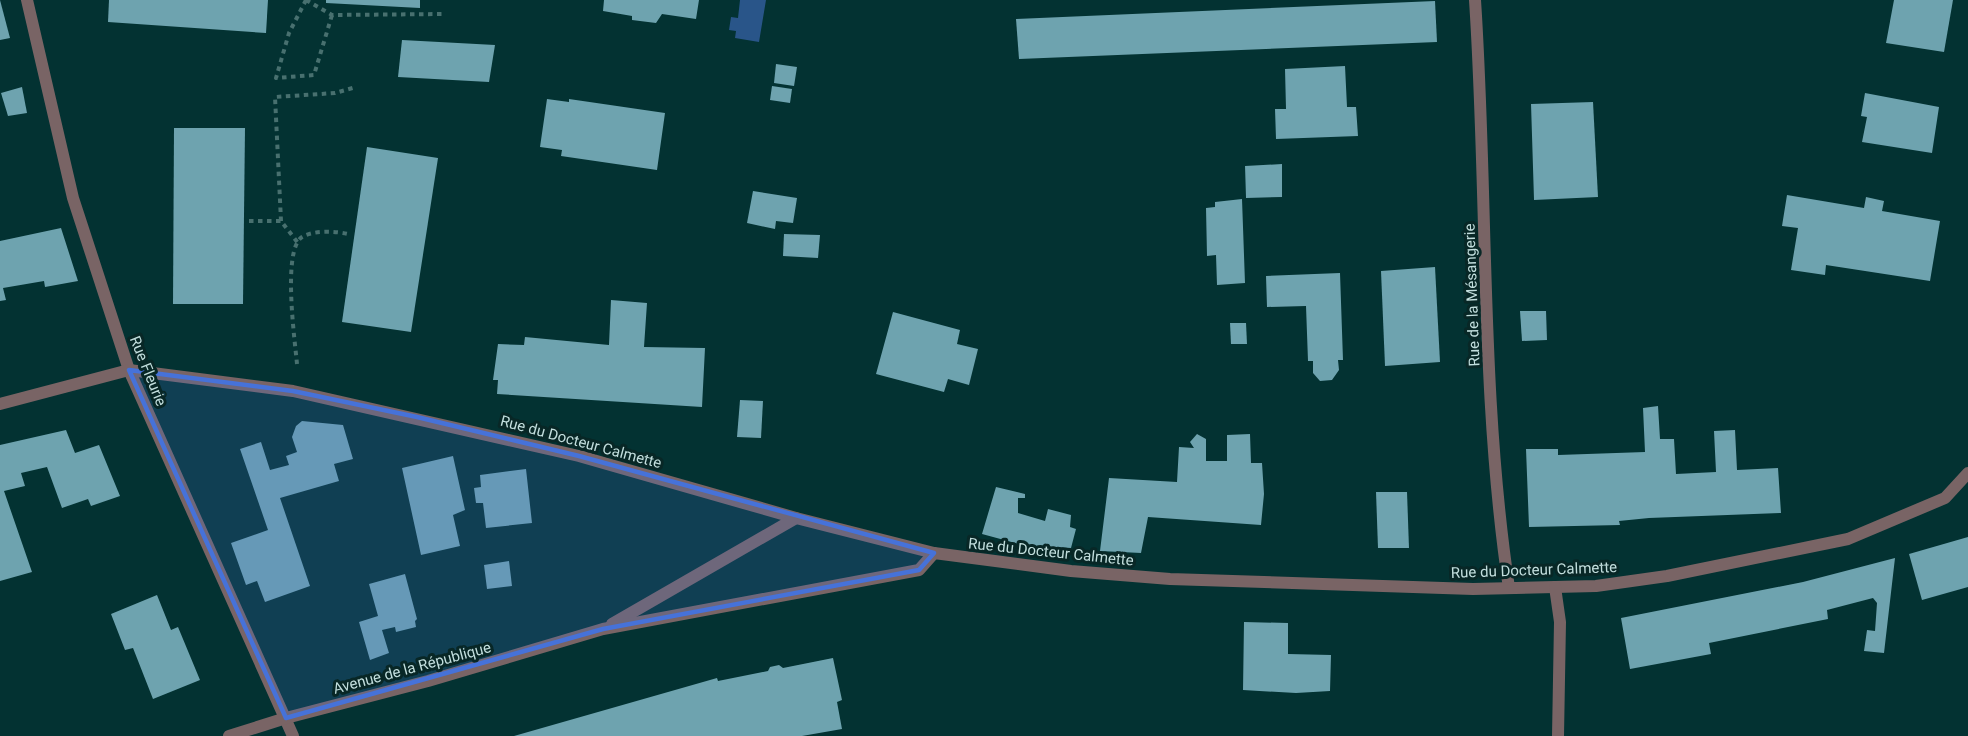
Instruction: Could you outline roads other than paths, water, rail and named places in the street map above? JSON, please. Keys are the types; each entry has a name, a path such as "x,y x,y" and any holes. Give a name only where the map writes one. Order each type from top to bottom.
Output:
{"street":[{"name":"Rue Fleurie","path":"27,0 73,198 129,370 293,736"},
{"name":"Rue de la Mésangerie","path":"1475,0 1482,110 1490,388 1499,522 1509,588"},
{"path":"0,404 129,370"},
{"name":"Rue du Docteur Calmette","path":"129,370 293,391 417,417 579,456 796,518 934,553 1071,571 1170,579 1462,589 1596,586 1667,576 1848,539 1945,498 1968,473"},
{"name":"Avenue de la République","path":"603,629 796,518"},
{"name":"Avenue de la République","path":"229,736 286,718 428,681 603,629 919,570 934,553"},
{"path":"1555,587 1560,622 1558,736"}],"water":[{"path":"740,0 766,0 759,42 735,38 736,31 729,30 731,17 738,18"}]}
